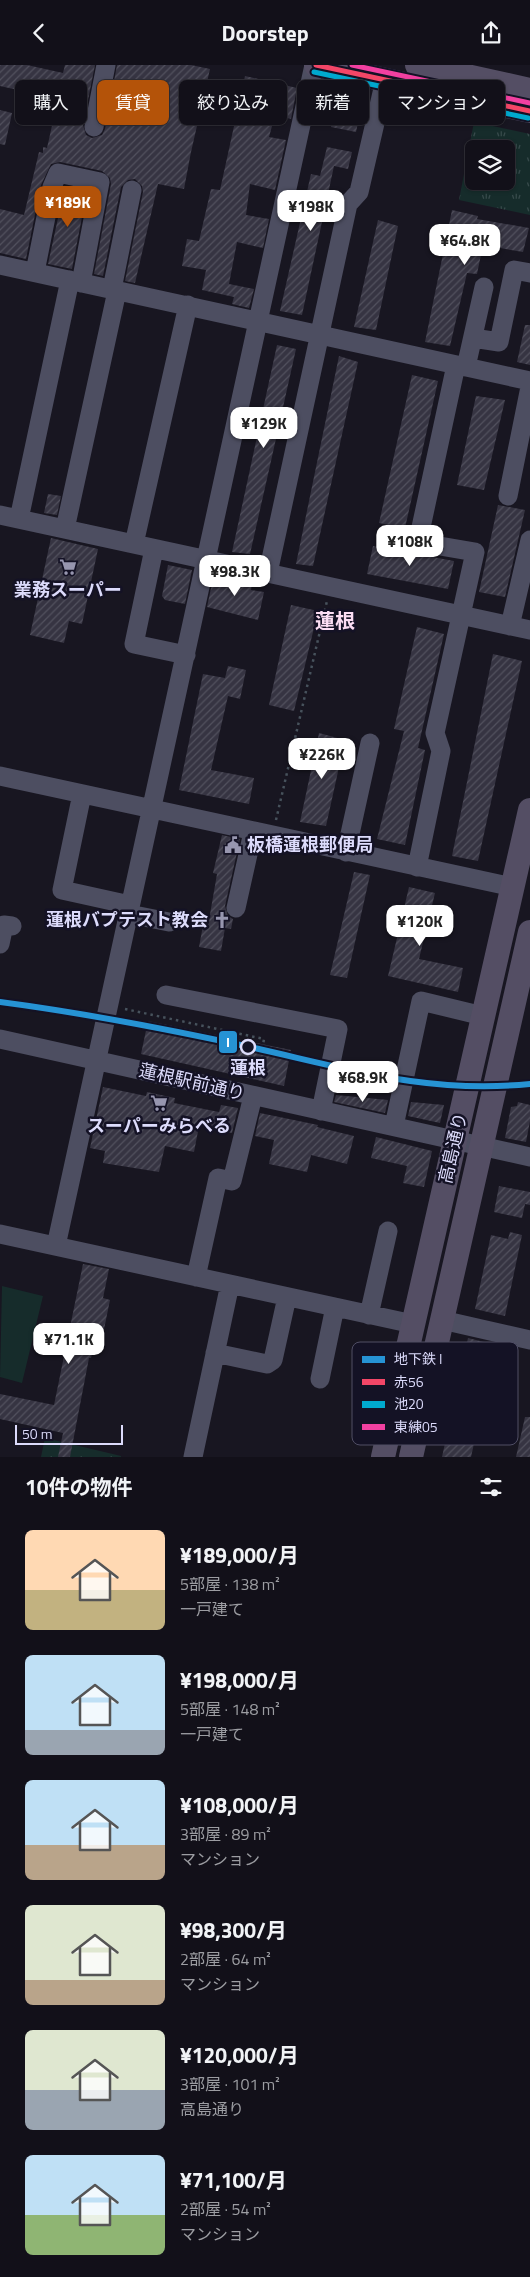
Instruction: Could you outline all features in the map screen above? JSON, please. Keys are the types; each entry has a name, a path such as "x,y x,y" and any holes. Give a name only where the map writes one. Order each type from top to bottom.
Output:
{"main road":[{"path":"315,65 385,80"},
{"path":"417,65 468,70 530,89"},
{"path":"505,106 530,111"},
{"name":"高島通り","path":"409,1342 530,810"},
{"name":"高島通り","path":"437,1342 481,1145 524,981 530,932"}],"street":[{"path":"94,127 106,65"},
{"path":"56,1246 186,655 257,321 315,65"},
{"path":"268,573 318,333 348,204 359,192 379,106"},
{"path":"19,519 100,182 58,173 52,187 35,272"},
{"path":"65,529 115,290 132,191"},
{"path":"0,267 35,272 530,381"},
{"path":"473,338 499,342 514,270 530,271"},
{"path":"417,867 440,751 435,733 475,552 428,544 420,532 461,366 473,338 484,287"},
{"path":"134,544 188,305"},
{"path":"508,496 530,387"},
{"path":"0,515 530,630"},
{"path":"510,626 530,540"},
{"path":"154,549 134,644 186,655"},
{"path":"346,852 370,743"},
{"path":"0,776 513,887"},
{"path":"82,794 62,890 169,923"},
{"path":"236,908 253,832"},
{"path":"0,944 4,925 12,926"},
{"path":"166,995 338,1029 320,1111"},
{"path":"394,1126 422,1001 483,1015"},
{"name":"蓮根駅前通り","path":"0,1039 530,1157"},
{"path":"196,1277 218,1178 232,1181 253,1096"},
{"path":"369,1315 388,1231"},
{"path":"0,1234 413,1324"},
{"path":"193,1457 230,1284"},
{"path":"215,1353 267,1364 273,1360 287,1297"},
{"path":"320,1379 334,1307"},
{"path":"442,1321 530,1340"}],"path":[{"path":"273,836 330,587"},
{"path":"108,1005 264,1039 263,1045"}],"green space":[{"path":"473,125 488,125 530,134 530,215 459,200 465,169 465,190 515,190 515,140 471,140"},
{"path":"2,1286 43,1296 22,1383 0,1377"},
{"path":"45,1438 121,1456 121,1457 41,1457"}],"building":[{"path":"0,65 27,65 63,73 65,65 95,65 87,105 87,80 15,80 15,89 0,86"},
{"path":"117,65 191,65 210,69 207,80 179,80 179,125 197,125 184,189 158,184 135,283 125,281 143,192 142,186 135,179 128,180 121,187 103,276 94,274 111,184 110,178 102,171 60,162 51,164 41,185 26,259 0,253 0,209 24,215 39,152 43,153 43,147 47,148 52,125 83,125 86,135 92,138 102,135 106,125 169,125 169,80 114,80"},
{"path":"245,76 262,80 244,80"},
{"path":"287,86 297,88 291,119 287,118"},
{"path":"0,110 12,113 5,145 0,144"},
{"path":"234,125 272,125 269,137 286,140 275,190 250,184 246,215 269,219 263,248 237,242 229,284 254,289 249,308 232,304 234,297 202,290 206,270 182,266 187,239 199,241 211,189 220,190"},
{"path":"331,125 358,125 356,132 331,127"},
{"path":"327,147 352,152 348,169 334,166 302,315 280,311 311,174 320,176"},
{"path":"65,186 87,191 72,269 48,264"},
{"path":"452,210 478,216 477,219 529,228 523,252 483,245 477,274 467,273 450,346 425,342"},
{"path":"378,220 398,226 376,330 354,327"},
{"path":"525,325 530,325 530,365 517,362"},
{"path":"277,345 296,349 250,554 232,552"},
{"path":"339,356 358,362 313,566 296,564"},
{"path":"412,375 438,381 405,528 379,523"},
{"path":"476,396 505,400 484,490 457,485"},
{"path":"48,494 61,496 57,515 44,513"},
{"path":"498,505 525,510 505,597 479,592"},
{"path":"51,538 98,549 82,624 69,621 64,643 30,635"},
{"path":"373,546 454,561 448,589 367,574"},
{"path":"168,565 192,570 185,604 165,600 162,596"},
{"path":"214,574 252,584 251,590 264,592 258,620 207,607"},
{"path":"291,605 318,611 294,711 269,705"},
{"path":"417,627 444,634 418,748 425,750 405,845 377,839 404,731 394,729"},
{"path":"493,654 522,661 478,861 452,856"},
{"path":"228,666 246,670 240,699 228,696 211,770 254,778 249,804 179,790 203,674 225,678"},
{"path":"319,733 345,740 326,826 300,822"},
{"path":"222,835 240,839 225,906 228,916 233,919 231,929 225,928 221,951 199,947 204,920 209,920 217,874 213,873"},
{"path":"354,872 370,875 347,978 330,975"},
{"path":"409,887 435,893 419,959 463,968 458,992 388,976"},
{"path":"148,1021 291,1050 284,1086 141,1054"},
{"path":"103,1087 146,1096 147,1092 175,1098 174,1103 219,1112 221,1105 238,1108 232,1133 199,1126 194,1152 165,1146 159,1172 103,1163 105,1151 90,1148"},
{"path":"336,1095 388,1100 385,1113 334,1102"},
{"path":"411,1102 444,1105 440,1123 408,1116"},
{"path":"518,1102 530,1105 530,1121 526,1142 505,1138 511,1107 517,1106"},
{"path":"260,1113 318,1125 317,1127 354,1136 347,1164 311,1155 307,1172 269,1164 274,1140 255,1136"},
{"path":"376,1137 432,1151 424,1187 403,1183 407,1166 371,1158"},
{"path":"499,1186 530,1192 530,1205 525,1204 522,1218 494,1212"},
{"path":"510,1232 522,1235 505,1316 475,1309 491,1235 508,1239"},
{"path":"83,1264 109,1269 103,1298 110,1300 101,1344 95,1343 91,1358 89,1358 70,1457 58,1457 63,1433 0,1419 0,1394 54,1405"},
{"path":"468,1338 484,1342 467,1342"},
{"path":"525,1417 530,1417 530,1457 516,1457"},
{"path":"445,1445 474,1445 471,1457 442,1457"}],"metro line":[{"name":"I","path":"0,1002 157,1028 388,1078 457,1086 530,1084"}],"transit line":[{"name":"赤56","path":"316,65 530,111"},
{"name":"東練05","path":"352,65 530,103"},
{"name":"池20","path":"314,72 528,118"}],"place":[{"name":"業務スーパー","path":"68,567"},
{"name":"板橋蓮根郵便局","path":"233,845"},
{"name":"蓮根バプテスト教会","path":"222,920"},
{"name":"蓮根","path":"248,1047"},
{"name":"スーパーみらべる","path":"159,1103"}],"district":[{"name":"蓮根","path":"335,621"}]}
